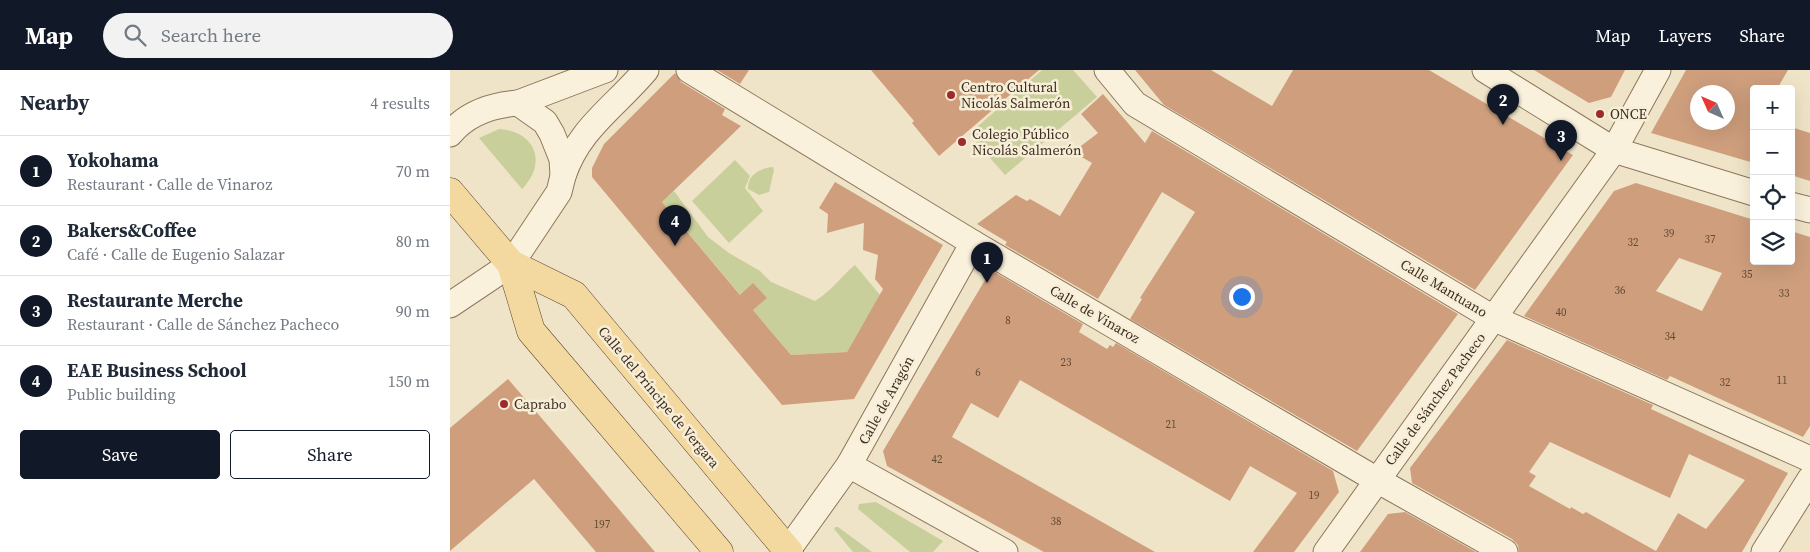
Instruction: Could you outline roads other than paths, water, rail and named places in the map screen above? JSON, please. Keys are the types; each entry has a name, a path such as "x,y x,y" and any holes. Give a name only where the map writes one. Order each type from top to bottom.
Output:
{"main road":[{"name":"Calle del Príncipe de Vergara","path":"450,192 511,264 574,295 788,551"},
{"name":"Calle del Príncipe de Vergara","path":"511,264 531,331 719,552"}],"street":[{"path":"450,305 511,264 559,192 570,156 580,139 646,70"},
{"name":"Calle de Vinaroz","path":"689,70 973,243 1377,480 1505,552"},
{"name":"Calle Mantuano","path":"1107,70 1135,104 1493,318 1810,459"},
{"path":"1485,70 1614,150 1750,192"},
{"name":"Calle de Sánchez Pacheco","path":"1326,552 1614,150 1658,70"},
{"path":"450,134 457,125 473,114 496,106 518,103 598,72"},
{"path":"518,103 545,122 562,159 563,176"},
{"path":"1795,206 1810,210"},
{"name":"Calle de Aragón","path":"788,551 849,465 973,243"},
{"path":"849,465 1006,552"},
{"path":"1764,552 1810,479"}],"place":[{"name":"Centro Cultural Nicolás Salmerón","path":"951,95"},
{"name":"ONCE","path":"1600,114"},
{"name":"Bakers&Coffee","path":"1503,125"},
{"name":"Colegio Público Nicolás Salmerón","path":"962,142"},
{"name":"Restaurante Merche","path":"1561,161"},
{"name":"EAE Business School","path":"675,246"},
{"name":"Yokohama","path":"987,283"},
{"name":"Caprabo","path":"504,404"}]}
